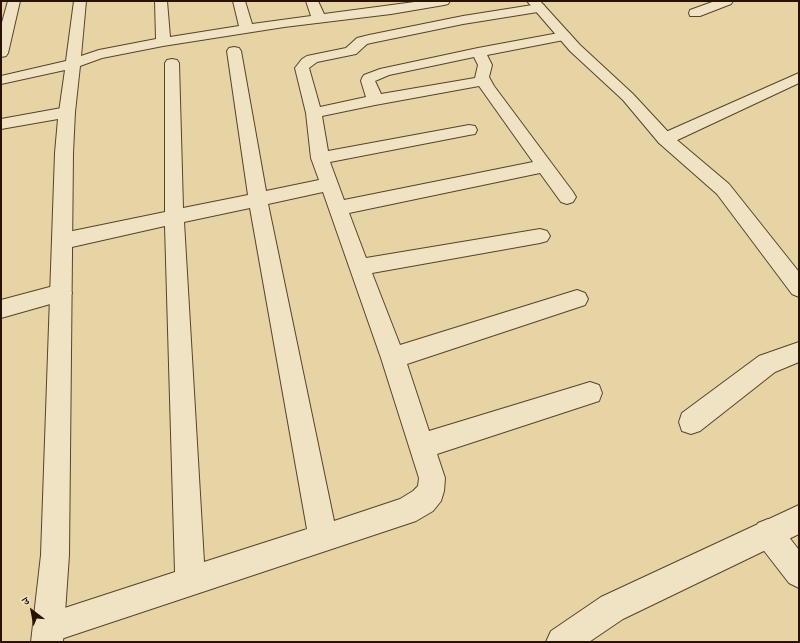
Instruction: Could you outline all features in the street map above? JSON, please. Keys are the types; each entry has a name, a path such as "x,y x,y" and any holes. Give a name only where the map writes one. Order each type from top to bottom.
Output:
{"street":[{"path":"1,52 14,1"},
{"path":"80,1 74,63 67,112 64,152 64,241 61,293 55,555 47,635 190,582 406,511 423,501 431,491 432,478 393,358 320,158 314,113 302,68 312,59 350,51 362,41 369,39 536,4 564,36 628,97 664,139 723,189 799,288"},
{"path":"161,1 162,42"},
{"path":"239,1 247,29"},
{"path":"312,1 319,19"},
{"path":"1,80 74,63 99,54 162,42 391,10 444,1"},
{"path":"695,13 727,1"},
{"path":"375,100 368,81 369,78 374,75 478,52 564,36"},
{"path":"234,51 258,200 323,538"},
{"path":"478,52 485,65 482,77 484,81 567,197"},
{"path":"172,63 174,217 190,582"},
{"path":"664,139 799,77"},
{"path":"314,113 375,100 484,81"},
{"path":"1,124 67,112"},
{"path":"320,158 469,130"},
{"path":"338,208 545,166"},
{"path":"64,241 330,184"},
{"path":"360,268 540,236"},
{"path":"1,310 61,293"},
{"path":"393,358 577,299"},
{"path":"691,422 767,364 799,352"},
{"path":"422,446 590,393"},
{"path":"562,642 612,608 799,519"},
{"path":"768,533 799,573"}]}
